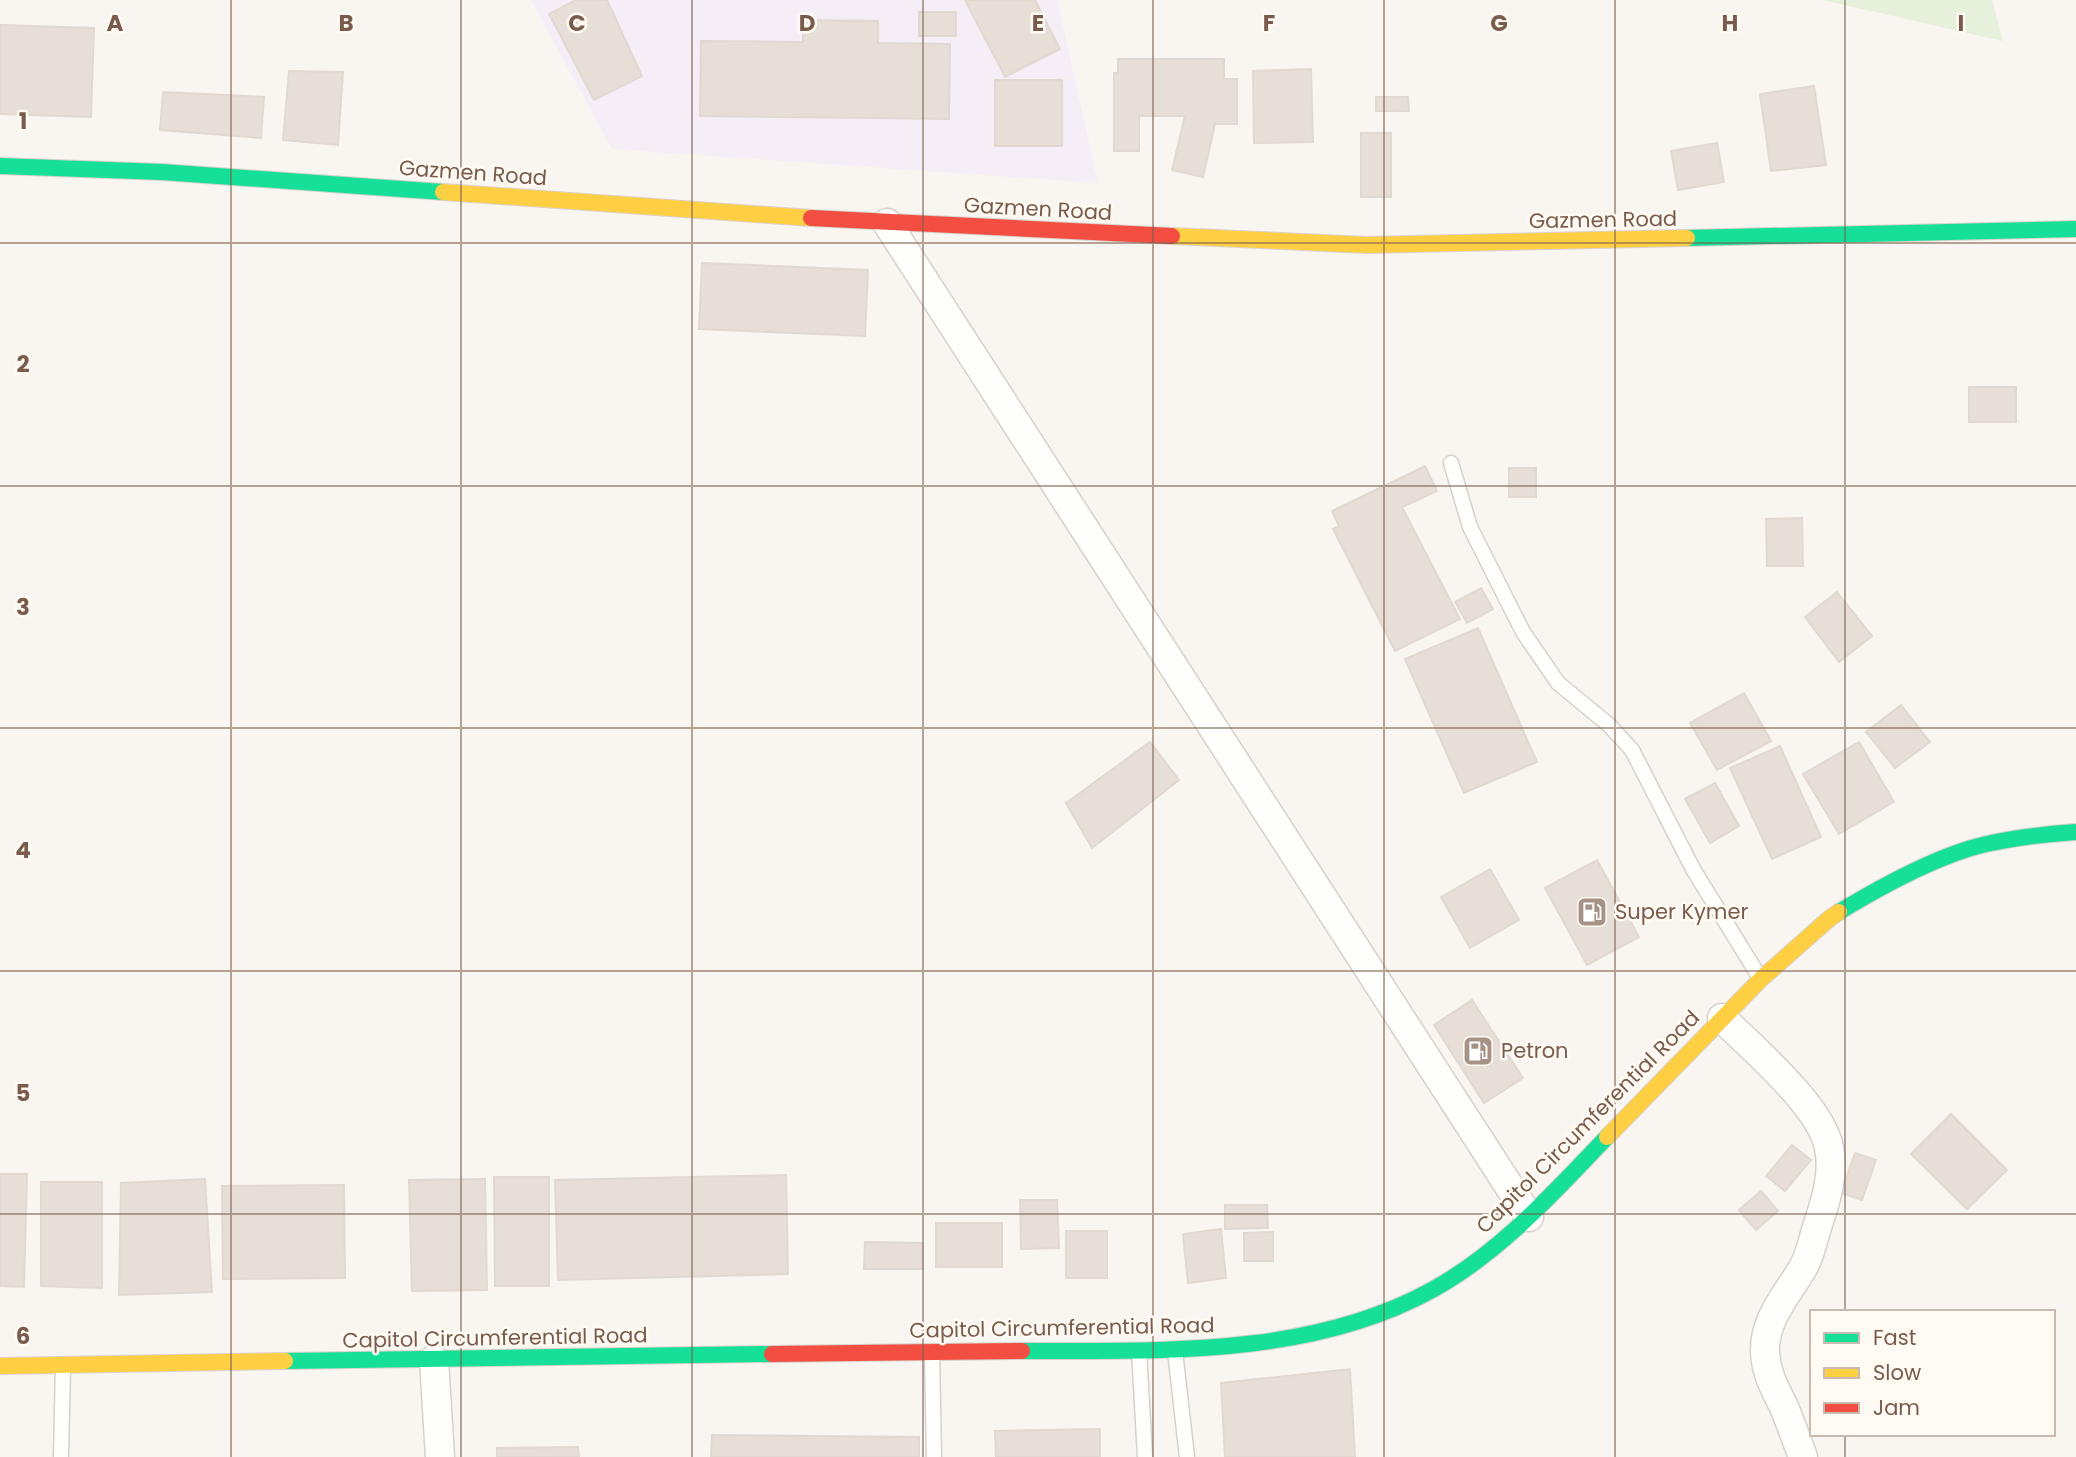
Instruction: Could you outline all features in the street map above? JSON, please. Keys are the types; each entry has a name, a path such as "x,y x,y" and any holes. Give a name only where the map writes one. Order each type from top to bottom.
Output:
{"main road":[{"name":"Gazmen Road","path":"0,166 162,172 887,223 1367,245 2076,229"},
{"name":"Capitol Circumferential Road","path":"0,1366 1139,1351 1245,1344 1304,1335 1372,1316 1432,1290 1480,1258 1529,1217 1721,1018 1830,918 1878,889 1933,863 1988,843 2043,834 2076,832"}],"street":[{"path":"887,223 1529,1217"},
{"path":"1721,1018 1802,1097 1816,1117 1829,1145 1831,1164 1827,1195 1805,1264 1777,1308 1768,1329 1765,1352 1771,1384 1783,1406 1803,1457"},
{"path":"434,1360 440,1457"}],"lane":[{"path":"1451,463 1470,527 1523,632 1558,683 1609,725 1632,750 1693,869 1761,979"},
{"path":"1175,1350 1187,1457"},
{"path":"1139,1351 1145,1457"},
{"path":"932,1352 934,1457"},
{"path":"61,1457 63,1366"}],"shaded area":[{"path":"531,0 1057,0 1098,183 612,149"}],"green space":[{"path":"1822,0 1992,0 2003,41"}],"building":[{"path":"576,0 607,0 642,76 594,100 549,14"},
{"path":"965,0 1035,0 1060,49 1005,77"},
{"path":"919,12 956,12 956,36 919,36"},
{"path":"803,20 878,21 878,43 950,44 949,119 700,116 701,41 803,42"},
{"path":"0,25 94,28 91,117 0,114"},
{"path":"1118,59 1224,59 1224,79 1237,79 1237,124 1215,124 1203,177 1172,170 1185,116 1139,116 1139,151 1114,151 1114,73 1118,73"},
{"path":"1311,69 1313,142 1254,143 1253,71"},
{"path":"289,71 343,72 338,145 283,140"},
{"path":"995,80 1062,80 1062,146 995,146"},
{"path":"1814,86 1826,165 1771,171 1760,94"},
{"path":"163,92 264,97 261,138 160,130"},
{"path":"1376,97 1408,97 1409,111 1376,111"},
{"path":"1361,133 1391,133 1391,197 1361,197"},
{"path":"1717,143 1724,182 1678,190 1671,151"},
{"path":"702,263 868,270 865,336 699,329"},
{"path":"1969,387 2016,387 2016,422 1969,422"},
{"path":"1425,466 1437,491 1402,507 1460,619 1395,651 1333,529 1339,526 1332,511"},
{"path":"1509,468 1536,468 1536,497 1509,497"},
{"path":"1802,518 1803,566 1767,566 1766,519"},
{"path":"1481,588 1493,609 1467,623 1455,602"},
{"path":"1837,592 1872,636 1839,662 1805,617"},
{"path":"1478,628 1537,762 1464,793 1405,659"},
{"path":"1744,693 1771,741 1717,770 1690,723"},
{"path":"1901,705 1930,742 1895,768 1866,732"},
{"path":"1150,742 1179,780 1092,848 1066,803"},
{"path":"1859,742 1894,802 1839,834 1803,774"},
{"path":"1780,746 1821,837 1772,859 1730,768"},
{"path":"1715,783 1739,826 1710,843 1685,799"},
{"name":"Super Kymer","path":"1597,860 1639,937 1587,965 1545,888"},
{"path":"1490,869 1519,920 1470,948 1441,897"},
{"name":"Petron","path":"1472,1000 1523,1078 1484,1103 1434,1025"},
{"path":"1951,1114 2007,1170 1967,1209 1911,1154"},
{"path":"1792,1145 1811,1160 1785,1191 1766,1176"},
{"path":"1855,1153 1876,1160 1862,1200 1841,1193"},
{"path":"0,1174 27,1174 24,1287 0,1286"},
{"path":"786,1175 788,1274 558,1280 555,1180"},
{"path":"494,1177 549,1177 549,1286 495,1286"},
{"path":"205,1179 212,1292 119,1295 121,1183"},
{"path":"485,1179 487,1290 412,1291 409,1180"},
{"path":"41,1182 102,1182 102,1288 41,1286"},
{"path":"344,1185 345,1278 223,1279 222,1186"},
{"path":"1761,1191 1778,1211 1756,1230 1739,1210"},
{"path":"1020,1200 1057,1200 1059,1248 1021,1249"},
{"path":"1225,1205 1267,1205 1268,1228 1225,1229"},
{"path":"936,1223 1002,1223 1002,1267 936,1267"},
{"path":"1221,1229 1226,1278 1188,1283 1183,1234"},
{"path":"1066,1231 1107,1231 1107,1278 1066,1278"},
{"path":"1273,1232 1273,1261 1244,1261 1244,1233"},
{"path":"865,1242 923,1243 923,1269 864,1269"},
{"path":"1350,1369 1355,1457 1225,1457 1221,1383"},
{"path":"1100,1429 1100,1457 996,1457 995,1431"},
{"path":"712,1435 919,1437 919,1457 711,1457"},
{"path":"578,1447 579,1457 497,1457 497,1448"}],"traffic: fast":[{"path":"0,166 162,172 443,192"},
{"path":"1687,238 2076,229"},
{"path":"1839,912 1893,881 1952,854 2002,841 2076,832"},
{"path":"1022,1351 1126,1351 1232,1346 1335,1328 1384,1312 1432,1290 1481,1258 1526,1220 1607,1137"},
{"path":"285,1361 772,1354"}],"traffic: slow":[{"path":"443,192 811,218"},
{"path":"1172,236 1367,245 1687,238"},
{"path":"1607,1137 1761,979 1839,912"},
{"path":"0,1366 285,1361"}],"traffic: jam":[{"path":"811,218 1172,236"},
{"path":"772,1354 1022,1351"}],"place":[{"name":"Super Kymer","path":"1592,912"},
{"name":"Petron","path":"1478,1051"}]}
